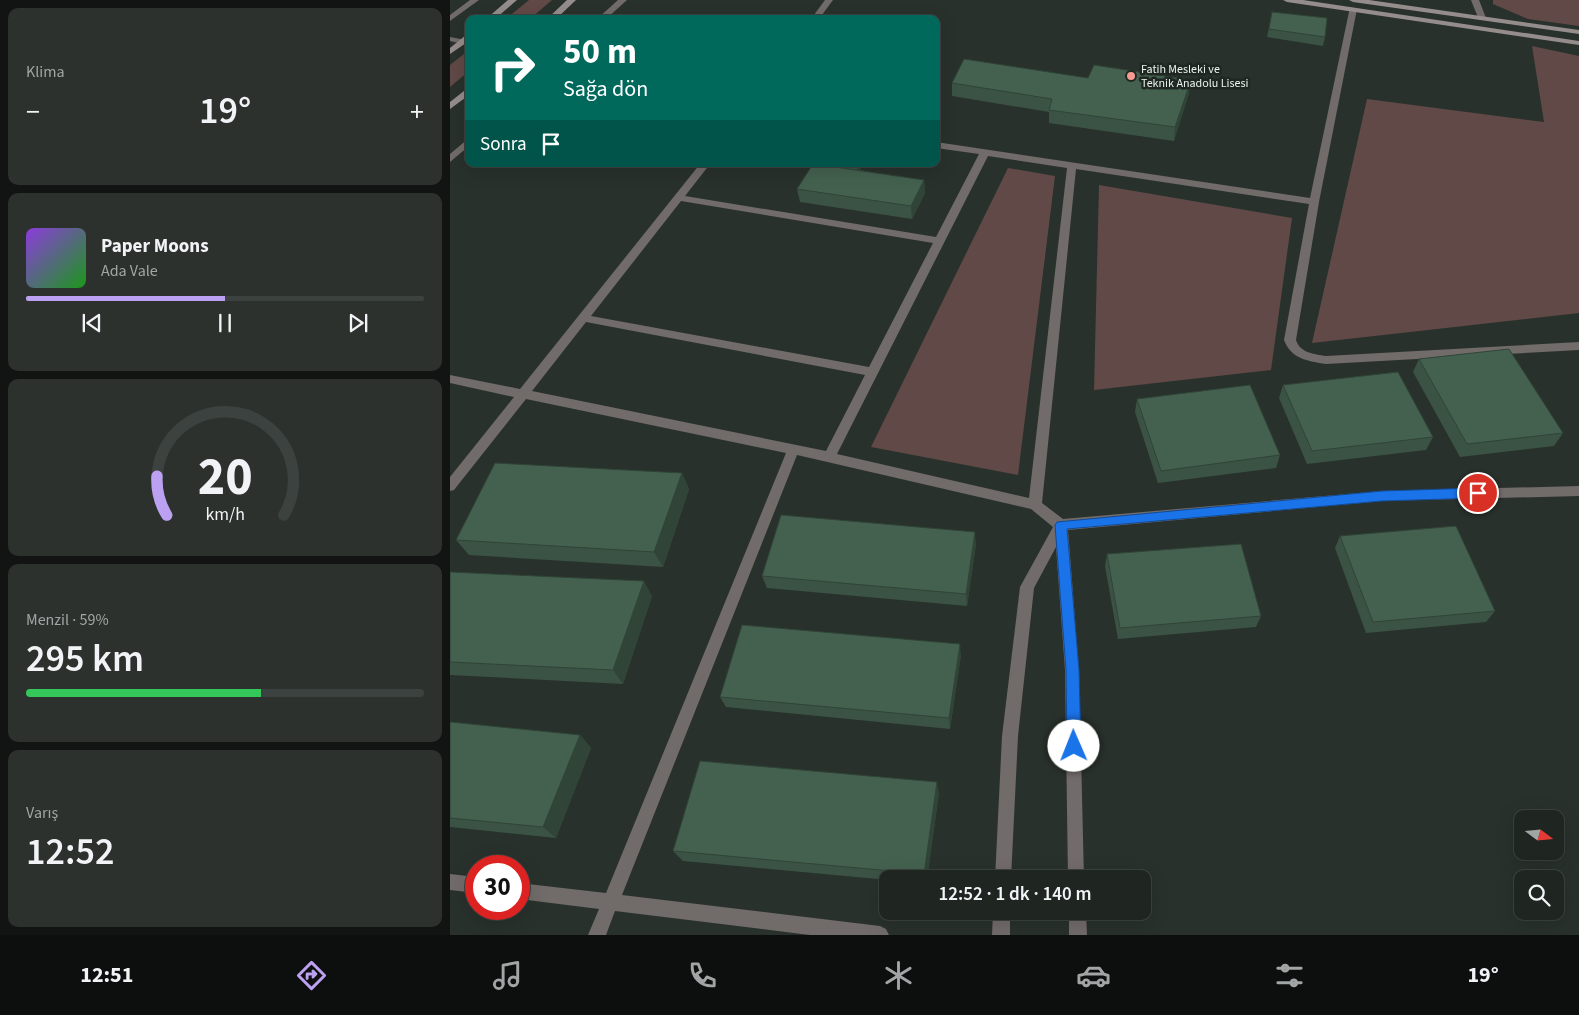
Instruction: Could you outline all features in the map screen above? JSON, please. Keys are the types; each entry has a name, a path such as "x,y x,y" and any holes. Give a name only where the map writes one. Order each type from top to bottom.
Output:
{"street":[{"path":"450,19 475,0"},
{"path":"495,15 512,0"},
{"path":"555,15 572,0"},
{"path":"606,15 623,0"},
{"path":"818,15 829,0"},
{"path":"1287,0 1482,18 1579,32"},
{"path":"1476,0 1482,18"},
{"path":"1353,5 1579,43"},
{"path":"1353,5 1314,202 1290,340 1292,348 1307,357 1326,360 1579,346"},
{"path":"450,39 465,39"},
{"path":"450,52 465,40"},
{"path":"450,106 465,93"},
{"path":"450,159 465,145"},
{"path":"940,145 1314,202"},
{"path":"829,457 985,152"},
{"path":"1034,504 1072,166"},
{"path":"450,486 702,167"},
{"path":"678,198 940,241"},
{"path":"583,318 873,372"},
{"path":"450,379 829,457 1034,504 1061,525 1382,496 1579,491"},
{"path":"597,935 793,450"},
{"path":"1003,870 1010,736 1027,587 1061,525"},
{"path":"1061,525 1072,670 1076,870"},
{"path":"450,882 465,884"},
{"path":"530,892 880,935"},
{"path":"1001,935 1002,920"},
{"path":"1077,920 1078,935"}],"shaded area":[{"path":"529,0 552,0 535,15 511,15"},
{"path":"1493,0 1579,0 1579,26 1528,19 1493,4"},
{"path":"1532,46 1579,56 1579,313 1312,343 1367,99 1544,122"},
{"path":"465,53 465,74 450,87 450,65"},
{"path":"1008,168 1055,176 1018,475 871,447"},
{"path":"1099,185 1292,218 1271,370 1094,390"}],"building":[{"path":"1272,12 1327,18 1325,37 1269,29"},
{"path":"964,59 1088,78 1094,65 1191,80 1175,127 1049,110 1052,99 952,83"},
{"path":"811,167 834,167 924,180 911,206 797,189"},
{"path":"1509,349 1563,433 1467,444 1419,359"},
{"path":"1398,372 1433,437 1312,451 1283,385"},
{"path":"1250,385 1280,455 1161,471 1137,399"},
{"path":"495,463 682,473 654,552 456,540"},
{"path":"781,515 975,532 966,594 762,576"},
{"path":"1456,526 1495,611 1373,622 1340,536"},
{"path":"1241,544 1261,616 1120,628 1107,554"},
{"path":"450,572 644,581 613,670 450,662"},
{"path":"742,625 960,644 949,718 720,697"},
{"path":"450,722 580,735 543,827 450,818"},
{"path":"700,761 937,782 925,870 880,870 673,851"}],"place":[{"name":"Fatih Mesleki ve Teknik Anadolu Lisesi","path":"1131,76"}],"route":[{"path":"1074,746 1072,670 1061,525 1382,496 1478,493"}]}
